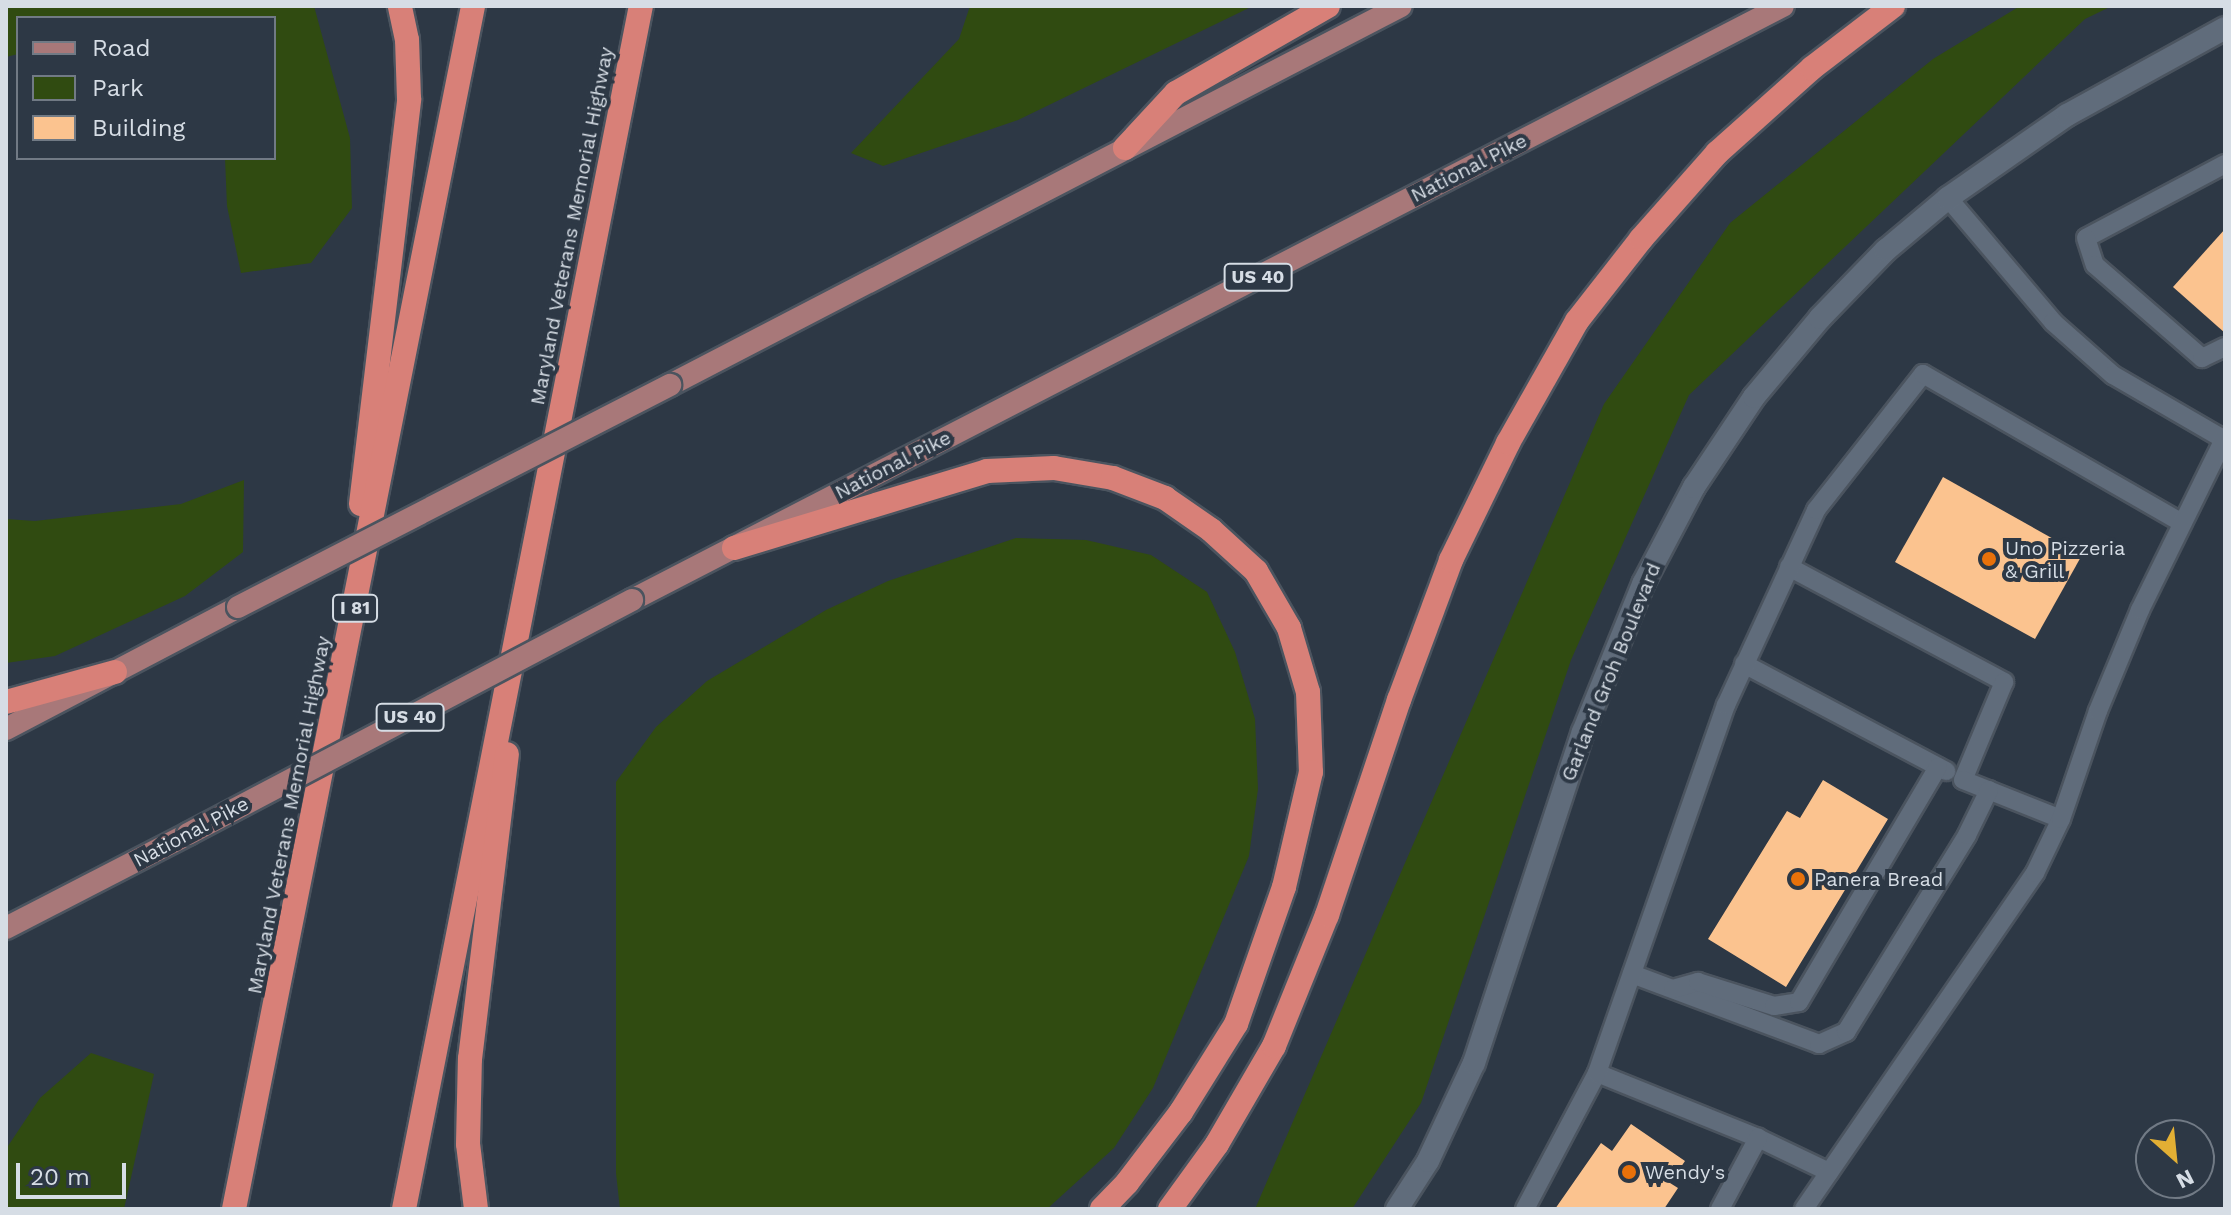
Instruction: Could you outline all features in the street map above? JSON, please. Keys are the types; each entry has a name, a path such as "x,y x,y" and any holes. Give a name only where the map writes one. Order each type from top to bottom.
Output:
{"highway":[{"path":"337,700 409,99 407,40 400,6"},
{"name":"Maryland Veterans Memorial Highway","path":"234,1209 473,6"},
{"name":"Maryland Veterans Memorial Highway","path":"404,1209 641,6"},
{"path":"604,189 653,6"},
{"path":"1125,148 1176,93 1328,6"},
{"path":"1170,1209 1217,1144 1274,1046 1327,915 1399,700 1451,560 1508,443 1577,321 1641,239 1717,153 1812,68 1893,6"},
{"path":"734,548 987,471 1054,468 1113,478 1165,498 1211,530 1256,571 1282,617 1308,692 1311,772 1284,887 1236,1024 1181,1112 1127,1183 1102,1209"},
{"path":"476,1209 468,1144 470,1059 531,555"},
{"path":"6,702 115,672"},
{"path":"227,1209 252,1118"}],"main road":[{"path":"6,729 1401,6"},
{"name":"National Pike","path":"6,928 632,600 1783,6"}],"street":[{"name":"Garland Groh Boulevard","path":"1397,1209 1428,1161 1474,1063 1583,732 1643,584 1694,487 1754,397 1820,318 1886,250 1948,198 2067,115 2225,28"}],"lane":[{"path":"2225,164 2086,238 2095,265 2202,358 2225,347"},
{"path":"1804,1209 2035,873 2061,819 2098,711 2140,610 2225,439 2113,375 2053,322 1948,198"},
{"path":"1525,1209 1597,1073 1726,705 1816,510 1923,374 2182,523"},
{"path":"1789,567 2004,682 1963,780"},
{"path":"1744,664 1963,780 2061,819"},
{"path":"1673,989 1698,982 1774,1006 1799,1002 1938,767"},
{"path":"1632,974 1819,1044 1846,1032 1967,835 1989,790"},
{"path":"1597,1073 1758,1138 1829,1172"},
{"path":"1720,1209 1758,1138"}],"green space":[{"path":"6,6 314,6 350,138 352,208 311,263 241,273 227,206 225,160 276,160 276,16 16,16 16,54 6,57"},
{"path":"970,6 1253,6 1018,120 883,166 851,153 959,39"},
{"path":"2020,6 2112,6 2085,19 1689,395 1571,660 1421,1103 1352,1209 1255,1209 1604,404 1730,223 1933,59"},
{"path":"244,480 243,552 185,596 55,656 6,663 6,519 35,521 181,504"},
{"path":"1016,538 1086,540 1151,555 1207,592 1235,652 1255,719 1258,789 1249,856 1153,1088 1114,1148 1047,1209 620,1209 616,1173 616,782 656,727 707,681 826,610 888,581"},
{"path":"91,1053 154,1074 124,1209 6,1209 6,1149 40,1098"}],"building":[{"path":"2225,229 2225,333 2173,287"},
{"name":"Uno Pizzeria & Grill","path":"1943,477 2082,555 2035,639 1895,562"},
{"name":"Panera Bread","path":"1823,780 1888,819 1786,987 1708,939 1787,811 1800,818"},
{"name":"Wendy's","path":"1631,1124 1685,1161 1670,1183 1678,1188 1664,1209 1555,1209 1601,1143 1612,1151"}],"place":[{"name":"Uno Pizzeria & Grill","path":"1989,559"},
{"name":"Panera Bread","path":"1798,879"},
{"name":"Wendy's","path":"1629,1172"}]}
